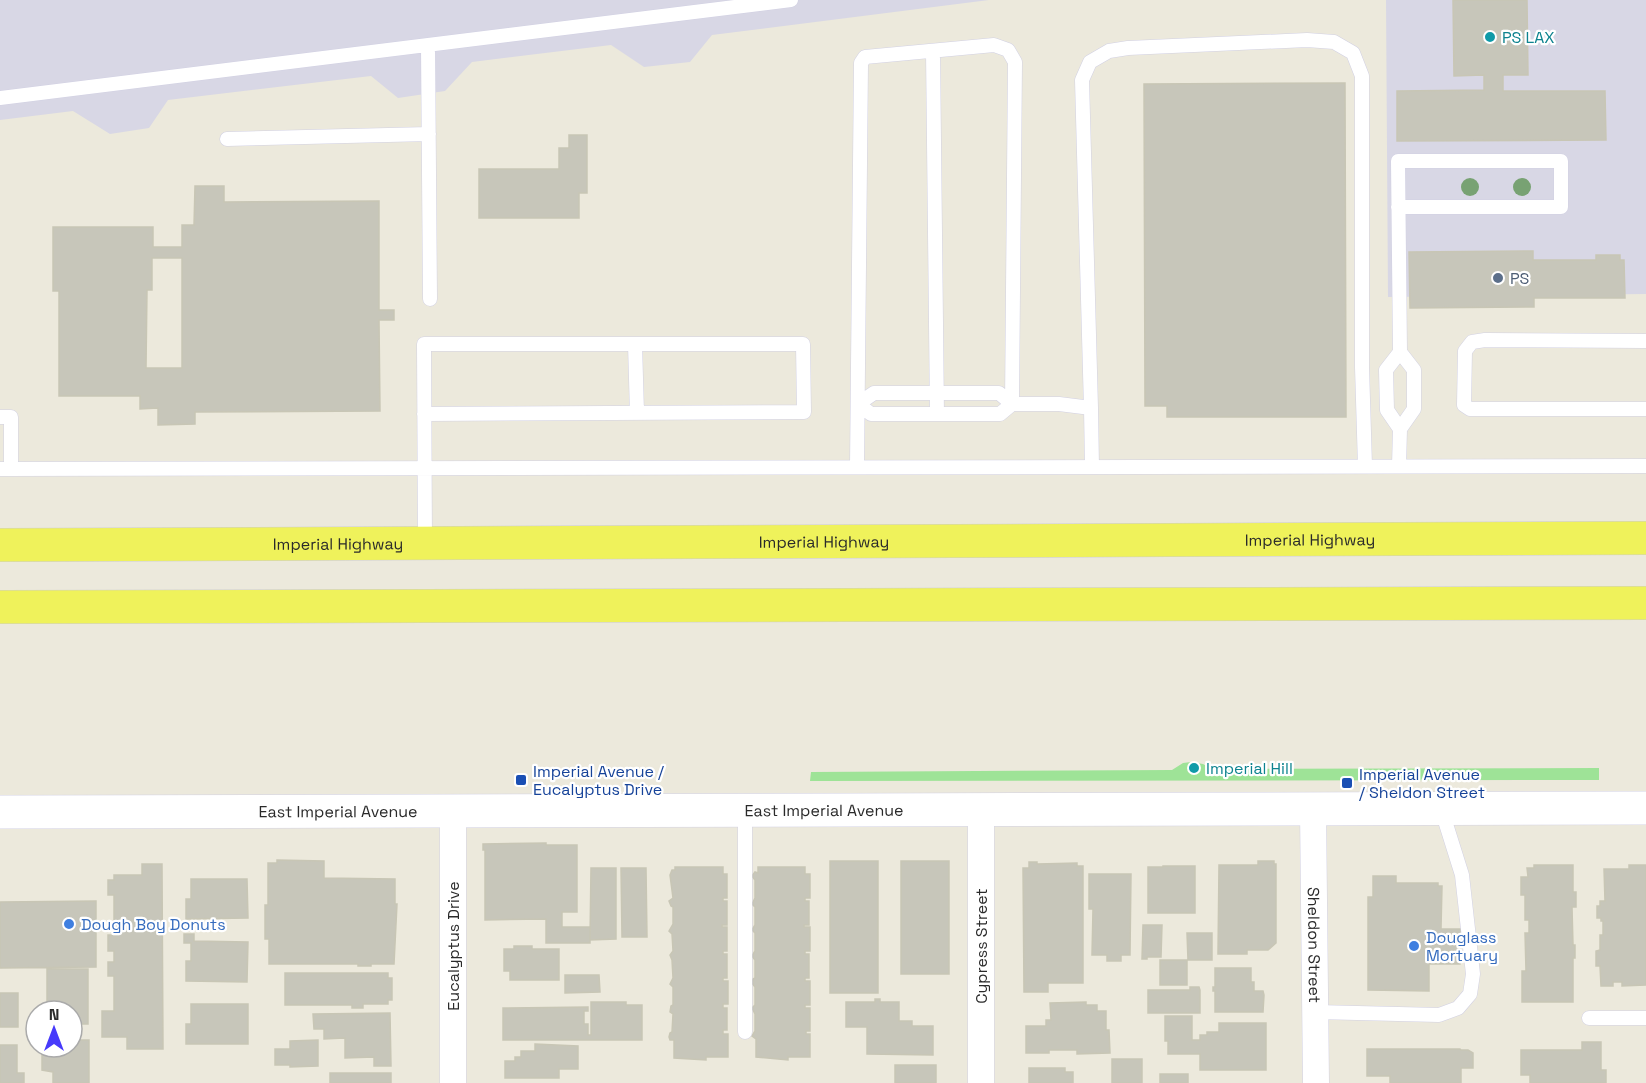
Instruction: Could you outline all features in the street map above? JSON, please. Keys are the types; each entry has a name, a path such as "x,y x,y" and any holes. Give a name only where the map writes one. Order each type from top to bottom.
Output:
{"main road":[{"name":"Imperial Highway","path":"0,545 1646,538"},
{"path":"0,607 1646,603"}],"street":[{"name":"East Imperial Avenue","path":"0,812 1646,808"},
{"name":"Sheldon Street","path":"1313,809 1316,1083"},
{"name":"Eucalyptus Drive","path":"453,810 453,1083"},
{"name":"Cypress Street","path":"981,810 981,1083"}],"lane":[{"path":"0,98 791,0"},
{"path":"1092,466 1082,80 1090,62 1108,51 1128,48 1307,40 1334,42 1353,54 1362,76 1362,367 1365,466"},
{"path":"428,45 430,299"},
{"path":"857,467 861,63 865,57 994,45 1008,50 1015,62 1012,404"},
{"path":"933,51 937,414"},
{"path":"227,139 429,134"},
{"path":"1398,207 1561,207 1561,161 1398,161 1398,207 1400,352 1414,370 1414,408 1400,429 1399,466"},
{"path":"1646,341 1485,340 1472,342 1466,351 1464,364 1464,405 1470,408 1646,409"},
{"path":"424,414 804,412 803,344 424,344 424,414 424,468 425,544"},
{"path":"635,344 637,412"},
{"path":"1400,352 1386,370 1387,410 1400,429"},
{"path":"858,404 874,393 999,393 1012,404"},
{"path":"858,404 871,414 1000,414 1012,404 1059,404 1091,408"},
{"path":"6,417 6,469 1646,466"},
{"path":"1316,1012 1439,1015 1458,1008 1470,994 1473,974 1462,875 1441,808"},
{"path":"745,810 745,1032"},
{"path":"1589,1018 1646,1018"}],"shaded area":[{"path":"0,0 989,0 712,35 690,62 644,67 611,45 472,62 445,91 398,98 371,76 168,100 149,128 110,134 73,111 0,120"},
{"path":"1386,0 1646,0 1646,294 1388,297"}],"green space":[{"path":"1183,763 1203,764 1212,769 1599,768 1599,780 810,781 811,772 1172,770"}],"building":[{"name":"PS LAX","path":"1453,0 1527,0 1528,75 1503,75 1503,91 1605,91 1606,140 1397,141 1397,91 1484,90 1484,75 1454,76"},
{"path":"1345,83 1346,417 1167,417 1167,406 1145,406 1144,84"},
{"path":"569,135 587,135 587,193 579,193 579,218 479,218 479,169 559,169 559,148 569,148"},
{"path":"195,186 224,186 224,202 379,201 379,310 394,310 394,320 379,320 380,411 195,412 195,424 158,425 158,408 140,409 140,396 59,396 59,291 53,291 53,227 153,227 153,247 182,247 182,225 194,225","holes":["152,258 182,258 182,368 146,368 147,290 152,290"]},
{"path":"1533,251 1533,260 1596,260 1596,255 1620,255 1620,260 1624,260 1625,298 1534,298 1534,307 1410,308 1409,252"},
{"path":"546,843 546,845 577,845 577,912 562,912 562,927 590,927 590,943 546,943 546,919 485,920 485,850 483,850 483,844"},
{"path":"277,860 324,861 324,878 395,879 395,904 397,904 394,964 358,966 358,964 269,964 269,939 265,939 268,863 277,863"},
{"path":"830,861 878,861 878,993 830,993"},
{"path":"901,861 949,861 949,974 901,974"},
{"path":"1258,861 1274,861 1276,864 1276,943 1268,950 1247,950 1247,954 1218,954 1219,865 1258,865"},
{"path":"1029,862 1037,862 1037,864 1077,863 1077,866 1083,866 1083,983 1048,983 1048,992 1024,992 1023,868 1029,868"},
{"path":"142,864 162,864 163,1049 127,1049 127,1037 102,1037 102,1011 114,1011 114,976 108,976 108,962 114,962 114,951 108,951 108,935 114,935 114,895 108,895 108,880 114,880 114,875 142,875"},
{"path":"1534,865 1573,865 1573,892 1576,892 1576,907 1572,907 1573,945 1575,945 1573,1002 1522,1002 1522,971 1526,971 1525,933 1529,933 1529,920 1525,920 1525,895 1521,895 1521,877 1528,877 1527,868 1534,868"},
{"path":"1629,865 1646,865 1646,985 1622,986 1622,982 1613,982 1613,986 1601,986 1600,966 1596,966 1596,951 1600,950 1603,921 1597,918 1597,906 1600,906 1600,901 1605,901 1604,869 1629,869"},
{"path":"1195,866 1195,913 1148,913 1148,867"},
{"path":"675,867 723,867 723,874 727,874 727,898 723,898 723,901 727,901 727,925 722,925 722,927 727,927 727,951 723,951 723,954 727,954 727,978 723,978 723,981 728,981 728,1004 723,1004 723,1008 727,1008 727,1030 723,1030 723,1034 728,1034 728,1057 706,1057 706,1060 674,1058 674,1040 670,1040 669,1037 672,1032 673,1014 670,1012 673,1005 673,987 670,984 673,978 670,955 673,951 672,934 669,931 673,924 673,907 669,901 673,898 670,875"},
{"path":"758,867 805,867 805,874 810,874 810,898 805,898 805,901 809,901 809,925 804,925 804,927 810,927 810,951 805,951 805,954 809,954 809,978 805,978 805,981 810,981 810,1005 805,1005 805,1008 810,1008 810,1031 806,1031 806,1034 810,1034 810,1057 788,1057 788,1060 756,1057 756,1039 752,1036 755,1031 755,1014 752,1008 755,1005 755,987 752,983 755,978 755,960 752,956 755,951 755,933 752,930 755,925 755,907 752,904 755,898 755,880 752,876 755,872 758,873"},
{"path":"591,868 616,868 616,939 590,940"},
{"path":"621,868 646,868 647,937 622,937"},
{"path":"1089,874 1131,874 1130,955 1121,955 1121,961 1107,961 1107,955 1092,955 1093,909 1089,909"},
{"name":"Douglass Mortuary","path":"1373,876 1396,876 1396,883 1438,883 1438,886 1442,886 1441,929 1461,929 1460,964 1429,964 1429,991 1368,990 1368,897 1373,897"},
{"path":"191,879 247,879 248,918 186,919 186,899 191,899"},
{"path":"96,901 96,967 0,968 0,902"},
{"path":"1143,925 1162,925 1161,957 1142,959"},
{"path":"1187,933 1212,933 1212,960 1188,960"},
{"path":"184,934 194,934 194,941 248,942 247,982 186,981 186,961 191,961 191,943 184,943"},
{"path":"514,946 559,949 559,980 510,980 510,971 504,971 504,949 514,949"},
{"path":"1160,960 1187,960 1187,985 1160,985"},
{"path":"1215,968 1251,968 1251,982 1254,982 1254,991 1263,991 1263,1012 1215,1012 1213,987 1215,987"},
{"path":"47,969 88,969 88,1024 84,1024 84,999 47,999"},
{"path":"285,973 388,973 388,978 392,978 392,1000 388,1000 388,1004 363,1004 363,1008 352,1008 352,1005 285,1005"},
{"path":"565,975 599,975 600,992 565,993"},
{"path":"1190,987 1199,987 1200,1013 1148,1013 1148,990 1190,990"},
{"path":"0,993 18,993 18,1027 0,1027"},
{"path":"875,999 880,999 880,1002 899,1002 899,1021 912,1021 912,1026 933,1026 933,1055 867,1054 867,1027 846,1027 846,1002 875,1002"},
{"path":"591,1002 626,1002 626,1005 642,1005 642,1040 503,1040 503,1008 588,1007 588,1011 584,1011 584,1024 588,1024 588,1035 591,1035"},
{"path":"1086,1002 1086,1005 1097,1005 1097,1011 1106,1011 1106,1030 1109,1030 1110,1053 1077,1054 1077,1050 1049,1050 1049,1053 1026,1053 1026,1026 1046,1026 1046,1020 1051,1020 1050,1003"},
{"path":"191,1004 248,1004 248,1044 186,1044 186,1024 191,1024"},
{"path":"390,1013 391,1066 374,1066 374,1057 345,1058 345,1038 324,1039 324,1029 314,1029 313,1014"},
{"path":"1165,1016 1192,1016 1192,1040 1200,1040 1200,1035 1207,1035 1207,1032 1219,1032 1219,1023 1266,1023 1266,1070 1200,1070 1200,1054 1168,1054 1168,1041 1165,1041"},
{"path":"84,1040 89,1040 89,1083 53,1083 53,1072 42,1070 42,1059 84,1059"},
{"path":"318,1040 318,1066 275,1065 275,1049 290,1049 290,1041"},
{"path":"1582,1042 1601,1042 1601,1070 1606,1070 1606,1083 1530,1083 1530,1075 1521,1075 1521,1050 1582,1050"},
{"path":"535,1044 578,1046 578,1069 559,1069 559,1078 505,1078 505,1061 515,1061 515,1057 521,1057 521,1051 535,1051"},
{"path":"0,1045 17,1045 17,1073 24,1073 24,1083 0,1083"},
{"path":"1367,1049 1468,1050 1473,1053 1473,1068 1461,1068 1461,1083 1390,1083 1390,1076 1367,1076"},
{"path":"1112,1059 1142,1059 1142,1083 1112,1083"},
{"path":"895,1065 936,1065 936,1083 895,1083"},
{"path":"1029,1068 1065,1068 1065,1072 1073,1072 1073,1083 1029,1083"},
{"path":"330,1073 391,1073 391,1083 330,1083"},
{"path":"1160,1074 1188,1074 1188,1083 1160,1083"}],"place":[{"name":"PS LAX","path":"1490,37"},
{"name":"PS","path":"1498,278"},
{"name":"Imperial Hill","path":"1194,768"},
{"name":"Imperial Avenue / Eucalyptus Drive","path":"521,780"},
{"name":"Imperial Avenue / Sheldon Street","path":"1347,783"},
{"name":"Dough Boy Donuts","path":"69,924"},
{"name":"Douglass Mortuary","path":"1414,946"}]}
